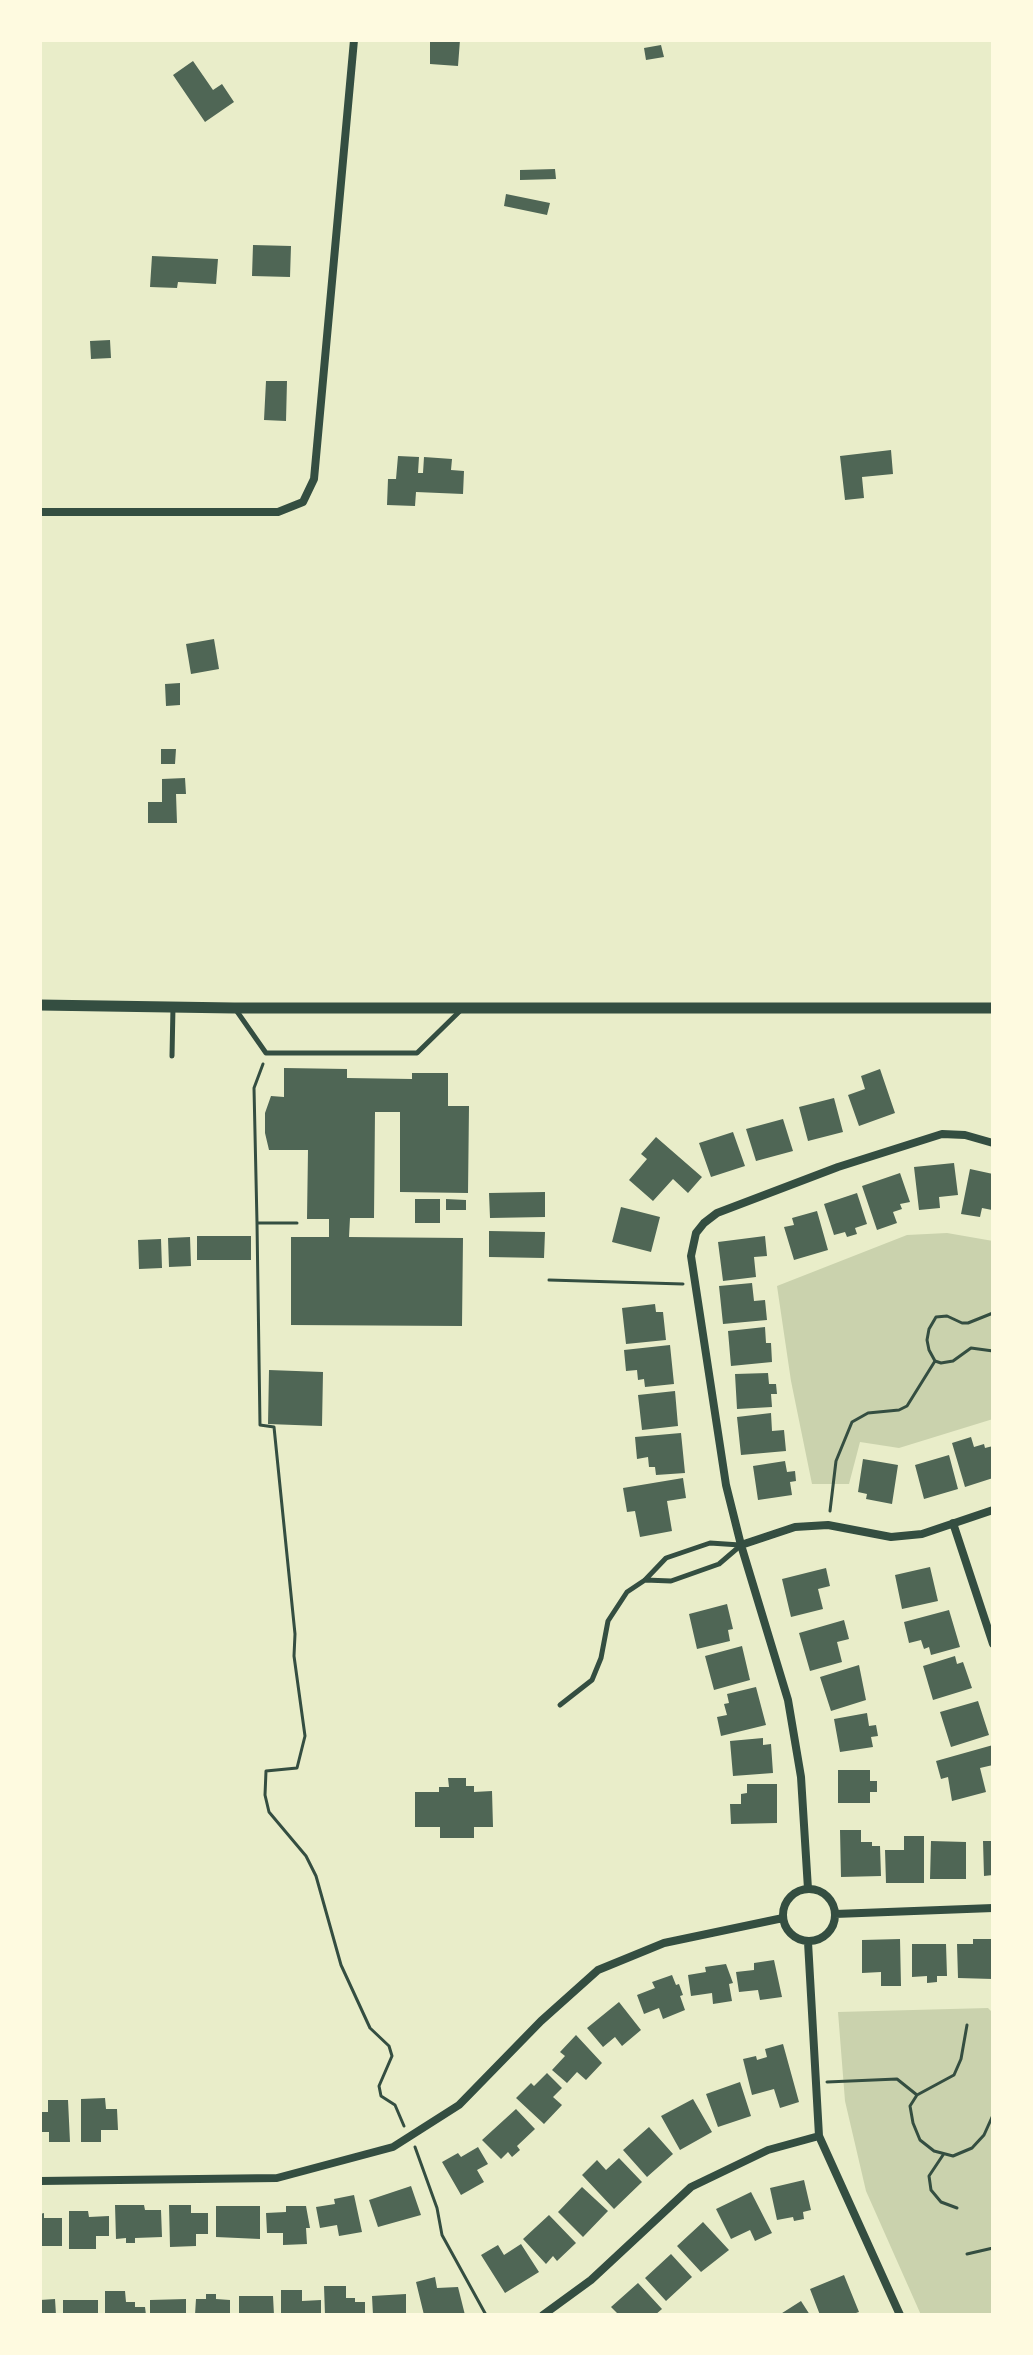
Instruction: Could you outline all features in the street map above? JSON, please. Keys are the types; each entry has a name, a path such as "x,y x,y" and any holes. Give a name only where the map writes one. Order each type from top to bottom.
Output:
{"street":[{"path":"40,512 278,512 303,502 314,479 354,40"},
{"path":"40,1005 993,1008"},
{"path":"808,1889 801,1777 788,1700 726,1485 691,1256 693,1241 704,1223 717,1213 838,1167 942,1134 965,1135 993,1143"},
{"path":"741,1545 795,1527 828,1525 891,1537 922,1534 993,1510"},
{"path":"953,1523 993,1644"},
{"path":"808,1889 823,1893 835,1914 834,1922 824,1936 808,1942 788,1932 783,1918 786,1902 792,1895 808,1889"},
{"path":"835,1914 993,1908"},
{"path":"40,2181 277,2178 393,2147 459,2105 541,2021 598,1970 664,1943 783,1918"},
{"path":"808,1942 819,2136 900,2315"},
{"path":"543,2315 591,2280 691,2187 768,2150 819,2136"}],"lane":[{"path":"172,1056 173,1006"},
{"path":"234,1008 266,1053 417,1053 462,1008"},
{"path":"560,1705 592,1680 601,1658 608,1621 627,1592 645,1580 666,1558 710,1543 741,1545"},
{"path":"645,1580 671,1581 719,1564 741,1545"}],"path":[{"path":"266,1053 254,1088 260,1425 274,1427 295,1634 294,1656 305,1736 297,1768 266,1771 265,1795 269,1812 311,1866 341,1965 370,2028 389,2046 392,2056 379,2086 381,2096 395,2105 421,2158 442,2235 486,2315"},
{"path":"257,1223 297,1223"},
{"path":"549,1280 695,1284"},
{"path":"993,1313 968,1323 947,1316 936,1317 927,1340 935,1361 941,1363 953,1361 971,1348 993,1351"},
{"path":"828,1525 836,1461 852,1422 868,1413 899,1410 907,1406 935,1361"},
{"path":"967,2025 961,2059 954,2075 917,2095 910,2106 913,2123 920,2140 934,2151 953,2156 972,2148 984,2135 993,2115"},
{"path":"816,2083 897,2079 917,2095"},
{"path":"944,2154 929,2176 931,2190 941,2202 957,2208"},
{"path":"967,2254 993,2248"}],"green space":[{"path":"947,1233 993,1241 993,1419 899,1448 860,1442 849,1484 812,1484 791,1381 777,1286 907,1235"},
{"path":"988,2008 993,2013 993,2315 921,2315 866,2191 845,2101 838,2012"}],"building":[{"path":"430,40 460,40 458,66 430,64"},
{"path":"661,45 664,57 646,60 644,48"},
{"path":"193,61 213,90 222,84 234,102 205,122 173,75"},
{"path":"555,169 556,179 520,180 520,170"},
{"path":"506,194 550,203 547,215 504,206"},
{"path":"253,245 291,246 290,277 252,276"},
{"path":"152,256 218,259 216,284 178,282 177,288 150,287"},
{"path":"110,340 111,358 91,359 90,341"},
{"path":"266,381 287,381 286,421 264,420"},
{"path":"891,450 893,474 862,477 864,498 845,500 840,456"},
{"path":"398,456 419,457 418,473 423,473 424,457 452,459 451,470 464,471 463,494 416,492 415,506 387,505 388,479 396,479"},
{"path":"214,639 219,669 191,674 186,644"},
{"path":"180,683 180,705 166,706 165,684"},
{"path":"161,749 176,749 175,764 161,764"},
{"path":"185,778 186,794 176,794 177,823 148,823 148,802 162,802 162,779"},
{"path":"284,1068 347,1069 347,1078 412,1079 412,1073 448,1073 448,1106 469,1106 468,1193 400,1192 400,1112 375,1112 374,1218 350,1218 349,1237 463,1238 462,1326 291,1325 291,1237 329,1237 329,1219 307,1219 308,1150 269,1150 265,1113 271,1096 284,1097"},
{"path":"880,1069 895,1113 859,1126 848,1095 865,1089 861,1076"},
{"path":"834,1098 843,1132 808,1141 799,1107"},
{"path":"783,1119 793,1151 756,1161 746,1129"},
{"path":"733,1132 745,1166 711,1177 699,1143"},
{"path":"656,1137 702,1177 688,1193 673,1179 653,1201 629,1180 647,1159 641,1154"},
{"path":"954,1163 958,1195 939,1197 940,1208 919,1210 914,1167"},
{"path":"970,1169 993,1174 992,1210 982,1208 980,1217 961,1214"},
{"path":"900,1173 910,1202 900,1204 902,1209 893,1212 897,1223 877,1230 862,1186"},
{"path":"545,1192 545,1217 490,1218 489,1193"},
{"path":"857,1193 867,1224 855,1228 857,1234 847,1237 845,1232 834,1235 824,1204"},
{"path":"415,1199 440,1199 440,1223 415,1223"},
{"path":"446,1199 466,1200 466,1210 446,1210"},
{"path":"621,1207 660,1217 651,1252 612,1242"},
{"path":"817,1211 828,1250 794,1260 784,1227 794,1225 792,1218"},
{"path":"489,1231 545,1232 544,1258 489,1257"},
{"path":"197,1236 251,1236 251,1260 197,1260"},
{"path":"765,1236 767,1256 754,1257 756,1277 723,1281 718,1242"},
{"path":"190,1237 191,1266 169,1267 168,1238"},
{"path":"161,1239 162,1268 139,1269 138,1240"},
{"path":"752,1283 754,1301 765,1300 767,1320 723,1324 719,1286"},
{"path":"655,1304 656,1312 663,1312 666,1340 626,1344 622,1308"},
{"path":"765,1327 766,1343 771,1343 772,1362 731,1366 728,1331"},
{"path":"670,1345 674,1384 645,1387 644,1379 638,1380 637,1370 626,1371 624,1350"},
{"path":"269,1370 323,1372 322,1426 268,1424"},
{"path":"768,1373 769,1384 776,1384 777,1394 771,1394 772,1407 737,1409 735,1374"},
{"path":"675,1391 678,1426 642,1430 638,1395"},
{"path":"771,1413 772,1431 784,1430 786,1451 741,1455 737,1417"},
{"path":"681,1433 685,1473 656,1475 655,1467 649,1467 648,1457 637,1459 635,1437"},
{"path":"971,1437 974,1447 984,1444 985,1448 993,1446 993,1478 965,1487 952,1443"},
{"path":"949,1455 958,1489 924,1499 915,1465"},
{"path":"863,1459 898,1465 892,1504 866,1499 867,1494 858,1492"},
{"path":"785,1461 787,1472 795,1471 796,1481 790,1482 792,1495 758,1500 753,1466"},
{"path":"683,1478 686,1498 667,1501 672,1531 640,1537 635,1511 627,1512 623,1488"},
{"path":"930,1567 938,1601 902,1609 895,1575"},
{"path":"826,1568 830,1586 818,1589 823,1609 791,1617 782,1579"},
{"path":"727,1604 733,1629 728,1630 730,1641 697,1649 689,1614"},
{"path":"949,1610 960,1647 931,1655 929,1647 924,1649 921,1640 909,1643 904,1622"},
{"path":"844,1620 849,1639 837,1642 842,1662 810,1671 799,1633"},
{"path":"742,1646 750,1680 714,1690 705,1656"},
{"path":"955,1656 957,1664 963,1662 972,1688 933,1700 923,1666"},
{"path":"859,1665 866,1700 831,1711 820,1677"},
{"path":"756,1687 766,1725 721,1736 717,1717 727,1715 724,1704 729,1703 727,1694"},
{"path":"978,1701 989,1735 951,1747 940,1712"},
{"path":"867,1713 869,1726 876,1725 878,1736 871,1737 873,1747 840,1752 834,1719"},
{"path":"763,1738 763,1745 771,1744 773,1773 733,1776 730,1741"},
{"path":"993,1745 993,1765 980,1768 986,1792 952,1801 948,1777 941,1779 936,1761"},
{"path":"838,1770 870,1770 870,1781 877,1781 877,1792 870,1792 870,1803 838,1803"},
{"path":"448,1778 466,1778 466,1786 474,1786 474,1792 492,1791 493,1827 474,1827 474,1838 440,1838 440,1827 415,1827 415,1792 439,1792 439,1787 449,1787"},
{"path":"747,1784 777,1784 777,1823 731,1824 730,1804 741,1804 741,1794 747,1793"},
{"path":"840,1830 861,1830 861,1842 880,1846 881,1876 841,1877"},
{"path":"904,1836 924,1836 924,1883 886,1883 885,1850 904,1850"},
{"path":"931,1841 966,1842 966,1879 930,1879"},
{"path":"983,1841 993,1841 993,1875 984,1876"},
{"path":"900,1939 901,1986 881,1986 881,1972 862,1973 862,1940"},
{"path":"973,1939 993,1939 993,1979 958,1978 957,1944 973,1944"},
{"path":"912,1944 946,1944 947,1976 937,1976 937,1982 927,1983 927,1976 912,1977"},
{"path":"774,1960 782,1997 760,2000 758,1990 739,1992 736,1972 754,1970 754,1963"},
{"path":"726,1964 733,1983 729,1984 732,2001 713,2004 712,1993 691,1996 688,1975 706,1972 705,1967"},
{"path":"672,1975 676,1985 679,1984 685,2010 663,2019 659,2008 644,2014 637,1995 655,1988 652,1982"},
{"path":"619,2002 641,2030 622,2046 615,2037 603,2047 587,2028"},
{"path":"576,2035 602,2063 586,2080 577,2072 567,2083 552,2070 565,2056 560,2052"},
{"path":"783,2044 799,2102 780,2108 774,2089 752,2095 743,2059 767,2057 765,2049"},
{"path":"547,2073 562,2088 553,2097 562,2105 544,2124 516,2098"},
{"path":"740,2082 751,2116 718,2127 706,2094"},
{"path":"105,2098 106,2109 117,2109 118,2130 101,2130 101,2142 81,2142 81,2099"},
{"path":"693,2099 712,2132 680,2150 661,2116"},
{"path":"48,2100 68,2100 70,2142 49,2142 49,2132 40,2132 40,2112 48,2112"},
{"path":"516,2109 535,2129 517,2146 520,2150 512,2157 508,2152 501,2159 482,2140"},
{"path":"649,2127 673,2154 647,2177 623,2150"},
{"path":"478,2147 488,2164 477,2170 484,2182 461,2195 442,2162 458,2153 461,2157"},
{"path":"619,2158 642,2182 614,2209 582,2175 597,2160 606,2170"},
{"path":"804,2180 811,2210 803,2212 804,2219 794,2221 793,2217 777,2220 770,2188"},
{"path":"411,2186 421,2215 378,2227 369,2200"},
{"path":"582,2187 608,2211 583,2237 558,2212"},
{"path":"751,2192 772,2233 755,2241 750,2230 731,2239 716,2209"},
{"path":"354,2195 362,2232 339,2236 337,2225 320,2228 316,2207 335,2204 334,2199"},
{"path":"115,2205 144,2205 145,2210 161,2210 162,2237 135,2238 135,2243 126,2243 126,2238 116,2239"},
{"path":"169,2205 191,2205 191,2213 208,2213 208,2234 196,2234 196,2246 170,2247"},
{"path":"216,2206 260,2206 260,2239 216,2237"},
{"path":"286,2206 306,2206 310,2228 306,2228 307,2244 283,2245 283,2233 267,2233 266,2213 286,2212"},
{"path":"69,2211 88,2211 89,2217 109,2216 109,2236 96,2236 96,2249 69,2249"},
{"path":"44,2213 44,2218 62,2218 62,2246 40,2246 40,2214"},
{"path":"549,2215 576,2243 557,2261 553,2256 546,2264 523,2239"},
{"path":"703,2222 729,2250 701,2272 677,2246"},
{"path":"521,2244 539,2272 505,2293 481,2255 498,2245 504,2255"},
{"path":"671,2254 692,2277 666,2301 645,2278"},
{"path":"844,2275 859,2312 820,2315 810,2289"},
{"path":"435,2277 437,2288 458,2287 465,2315 424,2315 416,2282"},
{"path":"638,2283 662,2309 655,2315 619,2315 611,2307"},
{"path":"324,2286 346,2286 346,2298 365,2302 365,2315 325,2315"},
{"path":"281,2290 302,2290 302,2301 321,2300 321,2315 281,2315"},
{"path":"105,2291 125,2291 126,2302 135,2302 135,2307 145,2307 146,2315 105,2315"},
{"path":"206,2294 216,2294 216,2299 230,2300 230,2315 195,2315 196,2299 206,2299"},
{"path":"406,2294 406,2315 373,2315 372,2296"},
{"path":"239,2296 273,2296 274,2315 239,2315"},
{"path":"55,2299 56,2315 40,2315 40,2300"},
{"path":"186,2299 186,2315 150,2315 150,2300"},
{"path":"63,2300 98,2300 98,2315 63,2315"},
{"path":"801,2301 810,2315 779,2315"}]}
